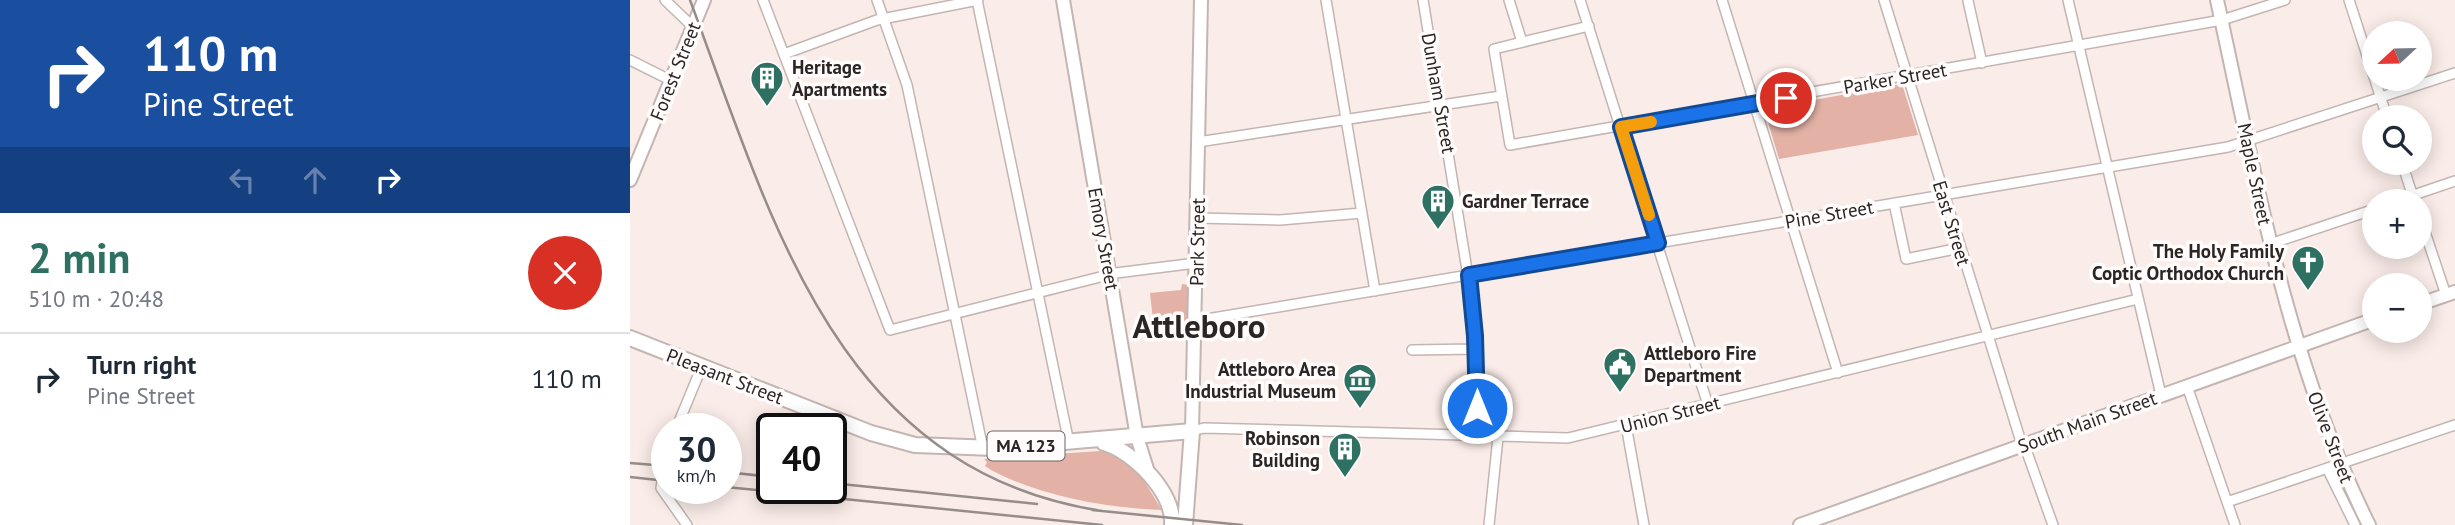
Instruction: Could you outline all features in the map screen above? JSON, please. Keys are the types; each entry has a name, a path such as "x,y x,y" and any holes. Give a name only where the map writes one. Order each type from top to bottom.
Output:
{"highway":[{"name":"Pleasant Street","path":"630,338 889,439 926,447 983,449 1192,431"},
{"name":"Park Street","path":"1185,525 1192,431"},
{"name":"MA 123","path":"1095,441 1125,451 1150,476 1172,509 1172,525"},
{"path":"1158,489 1175,488 1187,476"}],"main road":[{"name":"Forest Street","path":"630,180 704,0"},
{"name":"Emory Street","path":"1063,0 1137,436 1150,476"},
{"name":"Park Street","path":"1192,431 1201,0"},
{"name":"Maple Street","path":"2217,0 2270,244 2297,346"},
{"path":"2432,300 2450,293"},
{"name":"South Main Street","path":"1800,525 2362,324"},
{"name":"Olive Street","path":"2297,346 2333,466 2369,525"}],"street":[{"path":"666,0 692,26"},
{"path":"763,0 890,330 1110,275 1196,263"},
{"path":"877,0 905,79 983,449"},
{"path":"784,54 884,18 977,0 1069,443"},
{"path":"1326,0 1375,291"},
{"name":"Dunham Street","path":"1423,0 1469,275 1476,349 1476,436"},
{"path":"1509,0 1522,42"},
{"path":"1580,0 1708,405"},
{"path":"1722,0 1838,373"},
{"name":"East Street","path":"1884,0 1987,336 2053,525"},
{"path":"2068,0 2161,395"},
{"name":"Parker Street","path":"1502,96 1510,145 2221,20 2285,0"},
{"path":"2349,0 2383,105"},
{"path":"1968,1 1982,63"},
{"path":"1198,142 1502,96 1494,49 1589,26"},
{"path":"630,60 670,80"},
{"name":"Pine Street","path":"1195,321 2248,142 2455,73"},
{"path":"2432,191 2455,181"},
{"path":"1894,203 1906,258 1960,248"},
{"path":"2270,244 2362,212"},
{"path":"1197,218 1280,220 1362,213"},
{"path":"2432,247 2450,293"},
{"name":"Union Street","path":"1192,431 1217,428 1568,438 2138,299"},
{"path":"1412,350 1476,349"},
{"path":"683,413 702,366"},
{"path":"2186,386 2235,525"},
{"path":"1626,425 1644,525"},
{"path":"2227,502 2455,425"},
{"path":"1489,525 1498,437"},
{"name":"Olive Street","path":"2333,466 2355,525"},
{"path":"673,504 687,525"}],"shaded area":[{"path":"1902,84 1918,135 1779,159 1764,109"},
{"path":"1182,284 1189,285 1188,321 1181,322 1176,328 1154,328 1150,293 1181,290"},
{"path":"1100,451 1111,453 1130,464 1162,510 1119,507 1052,494 991,470 985,466 987,462 984,459"}],"railway":[{"path":"690,0 751,165 786,246 826,321 876,388 936,444 1011,486 1102,511"},
{"path":"630,463 651,465"},
{"path":"742,474 756,475"},
{"path":"630,477 651,479"},
{"path":"847,485 1037,504"},
{"path":"742,489 1102,525"},
{"path":"1092,510 1242,525"}],"slow traffic":[{"path":"1649,215 1621,127 1651,122"}],"place":[{"name":"Heritage Apartments","path":"767,108"},
{"name":"Gardner Terrace","path":"1438,231"},
{"name":"The Holy Family Coptic Orthodox Church","path":"2308,292"},
{"name":"Attleboro Fire Department","path":"1620,394"},
{"name":"Attleboro Area Industrial Museum","path":"1360,410"},
{"name":"Robinson Building","path":"1345,479"}],"district":[{"name":"Attleboro","path":"1199,326"}],"route":[{"path":"1477,408 1474,313 1469,275 1658,243 1621,127 1786,98"}]}
